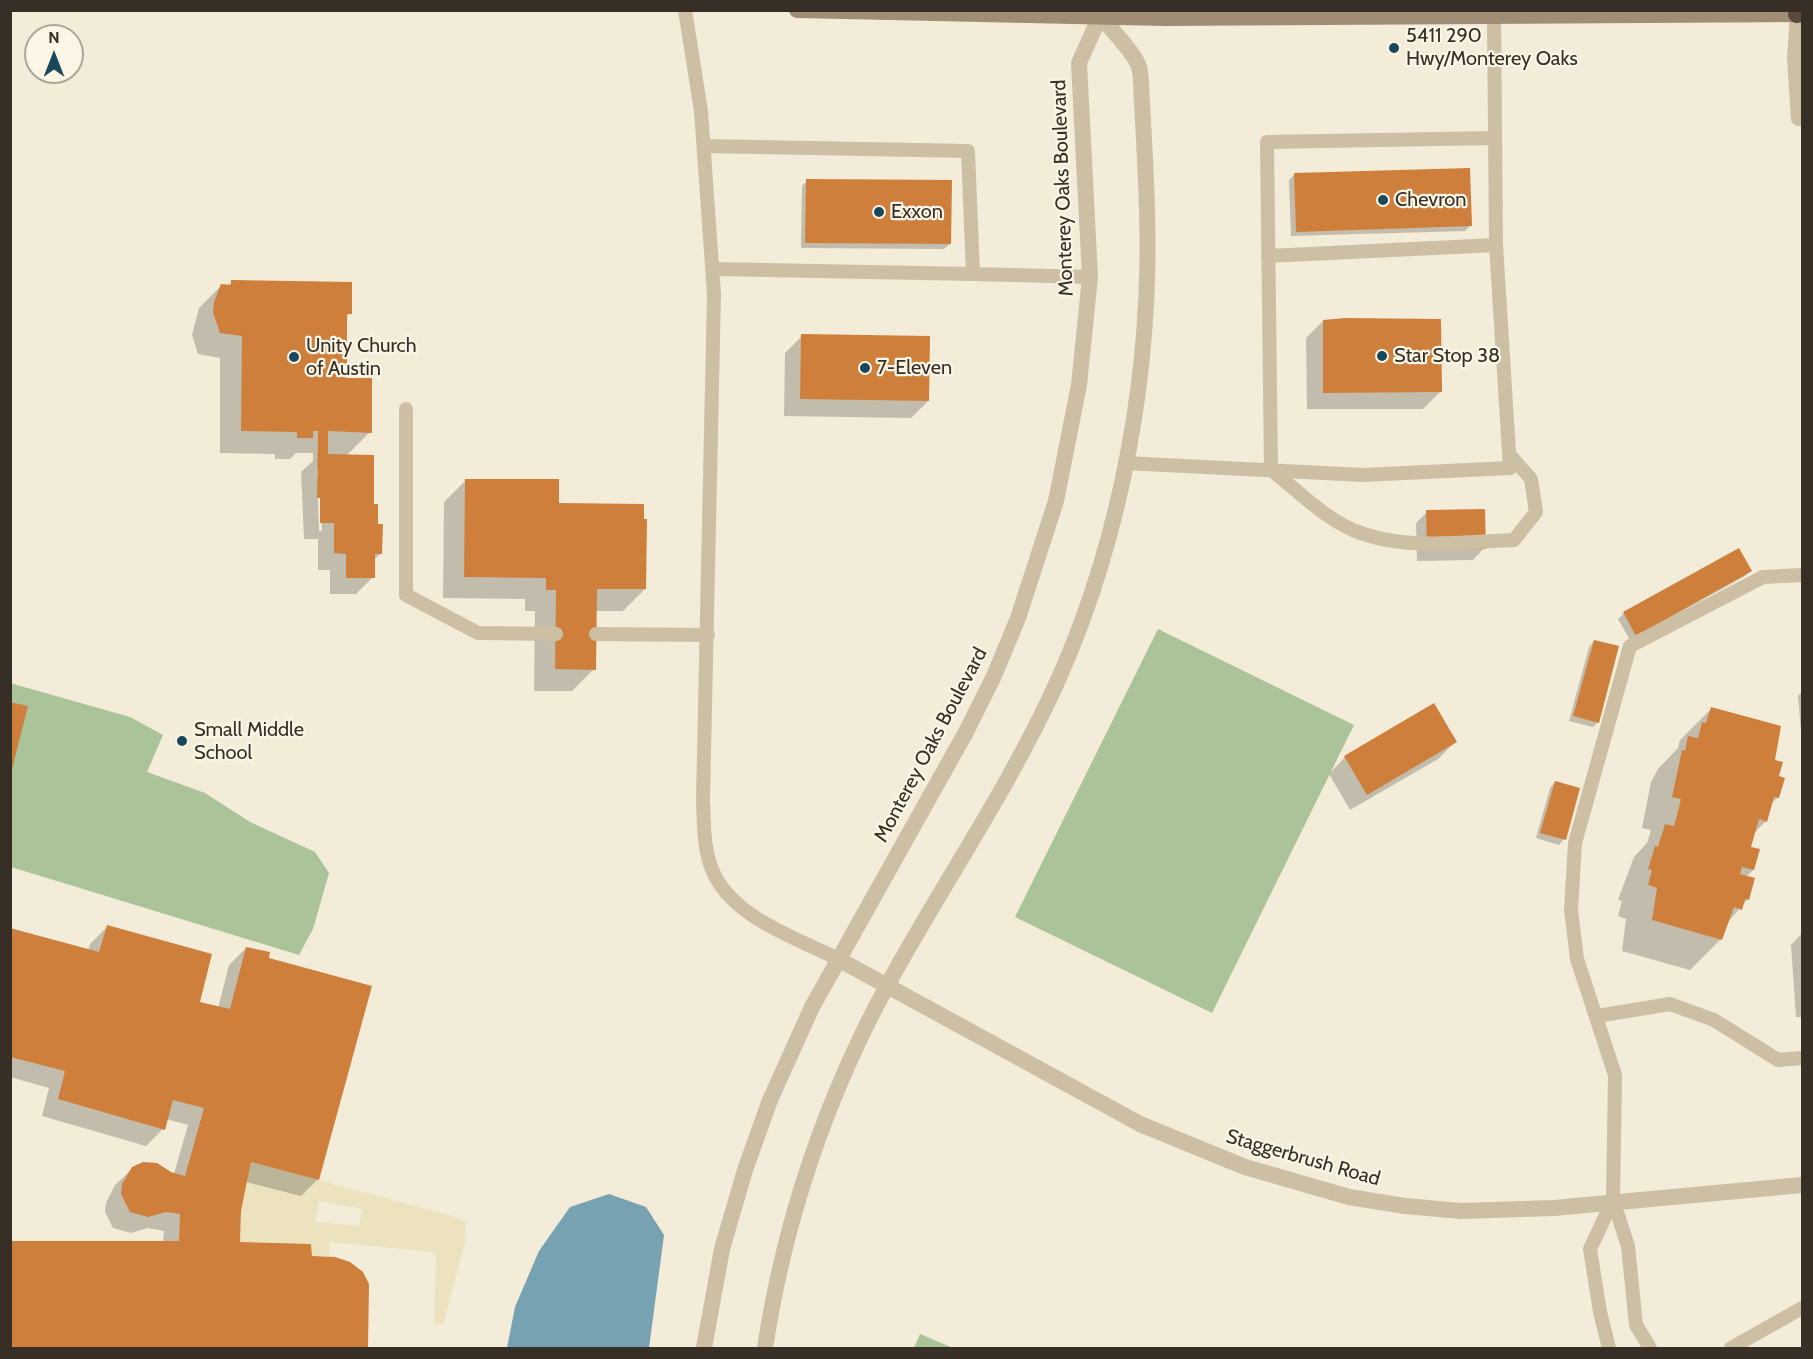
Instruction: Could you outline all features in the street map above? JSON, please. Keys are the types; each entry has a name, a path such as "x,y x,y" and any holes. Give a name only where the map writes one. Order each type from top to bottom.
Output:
{"main road":[{"path":"797,10 1494,16 1801,14"},
{"path":"1348,10 1365,15"}],"street":[{"name":"Monterey Oaks Boulevard","path":"704,1348 722,1249 745,1170 797,1035 966,732 1018,618 1056,501 1070,443 1087,327 1090,277 1079,63 1100,13"},
{"path":"765,1348 773,1292 805,1175 851,1060 887,986 1022,754 1060,676 1113,520 1143,354 1149,264 1146,160 1139,65 1100,13"},
{"name":"Staggerbrush Road","path":"838,959 1140,1124 1245,1167 1349,1197 1461,1211 1554,1208 1613,1200 1803,1185"}],"lane":[{"path":"685,10 701,111 714,294 703,799 705,834 714,875 724,890 745,910 838,959"},
{"path":"1801,14 1794,58 1801,123"},
{"path":"1125,463 1363,475 1510,468 1496,245 1494,16"},
{"path":"1271,470 1267,142 1494,138"},
{"path":"704,147 968,151 973,274"},
{"path":"1269,256 1496,245"},
{"path":"713,269 1090,277"},
{"path":"406,409 406,595 478,633 556,634"},
{"path":"1271,470 1352,530 1382,539 1424,543 1514,540 1536,512 1531,479 1509,454"},
{"path":"1650,1348 1636,1325 1628,1246 1613,1200 1615,1075 1577,959 1571,910 1571,875 1575,843 1630,646 1763,577 1803,574"},
{"path":"596,634 708,635"},
{"path":"1596,1016 1670,1004 1714,1020 1778,1060 1803,1058"},
{"path":"1609,1348 1600,1312 1590,1249 1613,1200"},
{"path":"1731,1348 1803,1308"}],"green space":[{"path":"1158,629 1354,725 1212,1013 1015,917"},
{"path":"10,683 130,717 163,735 147,772 205,793 250,822 315,852 329,873 313,929 299,955 11,867"},
{"path":"920,1334 953,1348 914,1348"}],"shaded area":[{"path":"251,1162 459,1218 466,1223 465,1243 443,1325 434,1324 436,1256 432,1252 330,1242 329,1256 312,1256 311,1244 240,1242 241,1211","holes":["319,1201 362,1209 359,1226 315,1222"]}],"water":[{"path":"609,1194 646,1207 664,1235 649,1348 507,1348 515,1307 539,1251 570,1207"}],"building":[{"name":"Chevron","path":"1470,168 1472,226 1296,232 1294,173"},
{"name":"Exxon","path":"806,179 952,180 951,244 805,243"},
{"name":"Unity Church of Austin","path":"231,280 352,282 352,314 347,314 347,378 372,378 372,433 328,431 328,454 374,455 374,504 378,504 378,524 383,524 382,554 375,554 375,578 346,578 346,554 334,553 334,523 320,523 320,498 317,498 318,431 313,431 313,438 297,438 297,432 241,431 242,336 220,333 213,312 221,284 231,285"},
{"name":"Star Stop 38","path":"1345,318 1441,319 1442,392 1323,393 1323,320"},
{"name":"7-Eleven","path":"801,334 930,336 929,401 800,399"},
{"path":"465,479 559,479 559,503 644,504 644,519 647,519 646,589 597,589 596,670 555,669 556,590 546,590 546,578 464,577"},
{"path":"1485,509 1486,549 1427,550 1426,510"},
{"path":"1739,548 1752,571 1636,636 1623,612"},
{"path":"1594,640 1619,646 1599,723 1573,716"},
{"path":"10,702 28,706 11,773 10,773"},
{"path":"1434,703 1457,742 1367,795 1344,756"},
{"path":"1711,707 1781,726 1775,760 1783,762 1779,776 1785,778 1779,798 1774,797 1767,822 1759,819 1751,847 1760,849 1754,870 1742,867 1740,874 1755,878 1749,900 1745,899 1742,910 1734,907 1722,940 1652,920 1657,888 1648,885 1652,870 1648,869 1655,846 1658,847 1665,824 1674,826 1681,799 1672,797 1682,750 1685,751 1688,736 1698,738 1702,722 1706,723"},
{"path":"1555,781 1580,788 1566,840 1540,833"},
{"path":"107,925 212,954 200,1002 230,1009 246,947 270,952 269,958 372,986 319,1180 251,1162 241,1211 240,1242 311,1244 312,1256 335,1257 350,1262 363,1272 369,1284 368,1348 10,1348 10,1241 179,1241 180,1214 166,1212 148,1217 130,1212 121,1194 122,1184 132,1167 143,1162 157,1163 171,1172 185,1176 204,1108 173,1100 165,1130 58,1099 65,1071 10,1057 10,928 99,952"}],"place":[{"name":"5411 290 Hwy/Monterey Oaks","path":"1394,48"},
{"name":"Chevron","path":"1383,200"},
{"name":"Exxon","path":"879,212"},
{"name":"Star Stop 38","path":"1382,356"},
{"name":"Unity Church of Austin","path":"294,357"},
{"name":"7-Eleven","path":"865,368"},
{"name":"Small Middle School","path":"182,741"}]}
